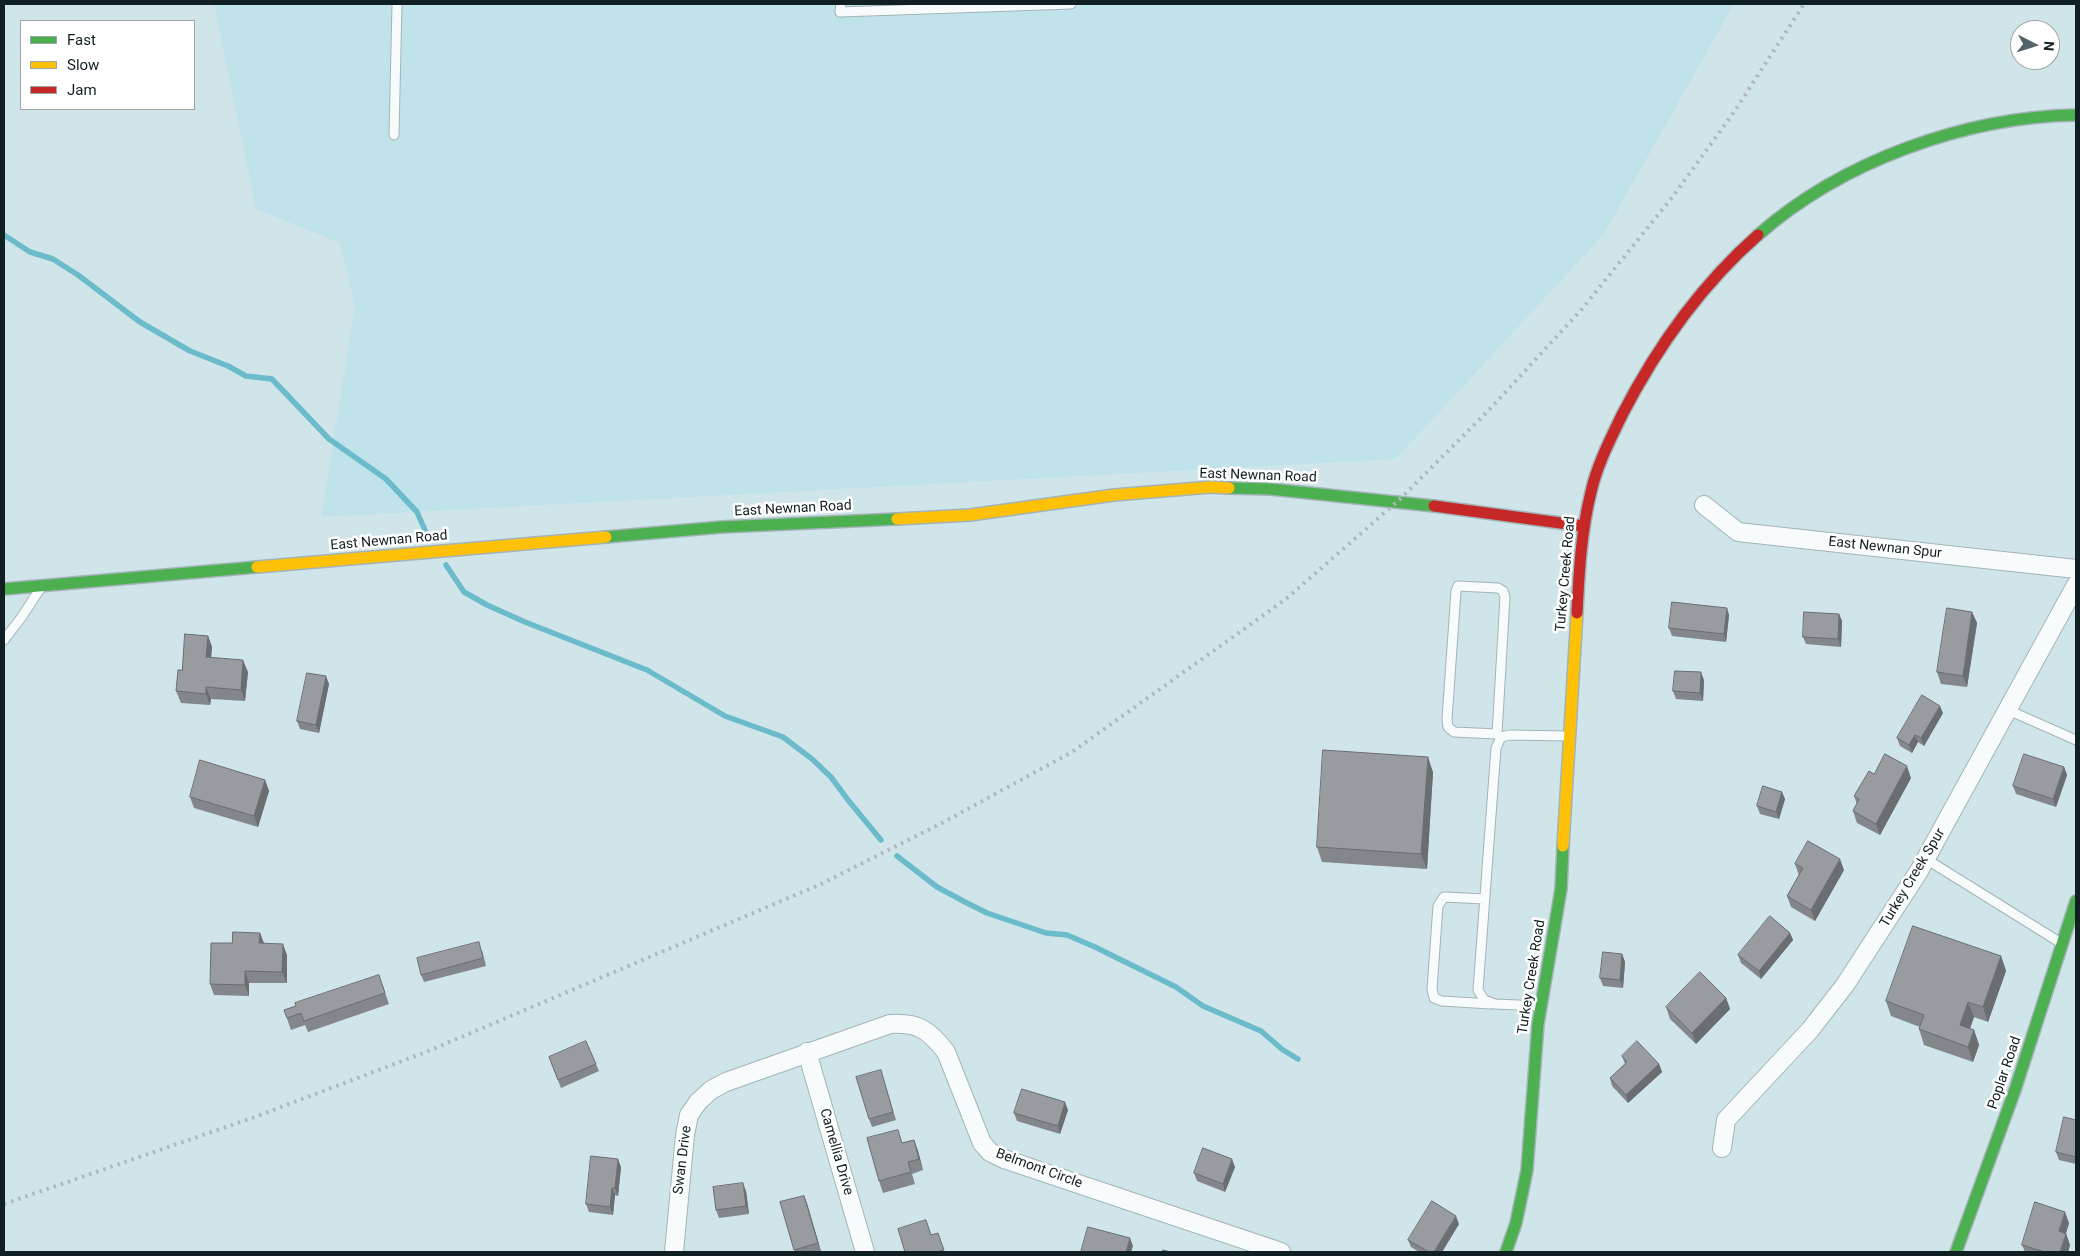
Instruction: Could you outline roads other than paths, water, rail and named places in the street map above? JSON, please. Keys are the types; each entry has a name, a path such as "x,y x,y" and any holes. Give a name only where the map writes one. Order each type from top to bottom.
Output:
{"street":[{"name":"Turkey Creek Road","path":"1506,1252 1516,1223 1527,1170 1541,1006 1561,889 1583,526 1597,471 1639,381 1680,316 1730,258 1757,234 1799,202 1840,177 1899,150 1932,138 2014,120 2076,115"},
{"name":"East Newnan Road","path":"4,589 722,527 970,515 1114,495 1211,487 1270,488 1398,501 1583,526"},
{"name":"East Newnan Spur","path":"1704,504 1738,532 2076,569"},
{"name":"Turkey Creek Spur","path":"1722,1148 1726,1120 1810,1030 1845,985 1926,859 2076,585"},
{"name":"Poplar Road","path":"1956,1252 2015,1090 2076,901"},
{"name":"Belmont Circle","path":"807,1052 890,1024 904,1023 924,1028 946,1052 982,1143 990,1152 1045,1174 1281,1252"},
{"name":"Swan Drive","path":"674,1252 685,1135 689,1115 698,1102 711,1090 726,1082 807,1052"},
{"name":"Camellia Drive","path":"807,1052 865,1252"}],"lane":[{"path":"394,135 397,4"},
{"path":"841,4 840,12 1071,4"},
{"path":"4,640 42,586"},
{"path":"1495,1004 1484,1000 1478,990 1496,748 1499,736 1505,596 1498,588 1458,586 1456,591 1448,727 1454,732 1499,736 1570,736"},
{"path":"2008,710 2076,740"},
{"path":"1926,859 2063,945"},
{"path":"1485,899 1444,897 1438,906 1432,989 1434,998 1442,1001 1541,1006"}],"waterway":[{"path":"4,235 30,252 53,259 78,275 140,322 190,351 228,366 246,376 272,379 329,439 386,479 417,512 428,537"},
{"path":"446,565 464,592 487,605 647,670 725,716 783,737 812,759 831,777 881,840"},
{"path":"897,856 937,887 967,903 987,913 1046,933 1067,935 1095,947 1176,987 1203,1006 1261,1031 1283,1050 1298,1059"}],"railway":[{"path":"4,1204 252,1118 426,1052 819,885 942,823 1072,752 1286,599 1398,501 1488,411 1582,309 1674,195 1734,112 1804,4"}]}
